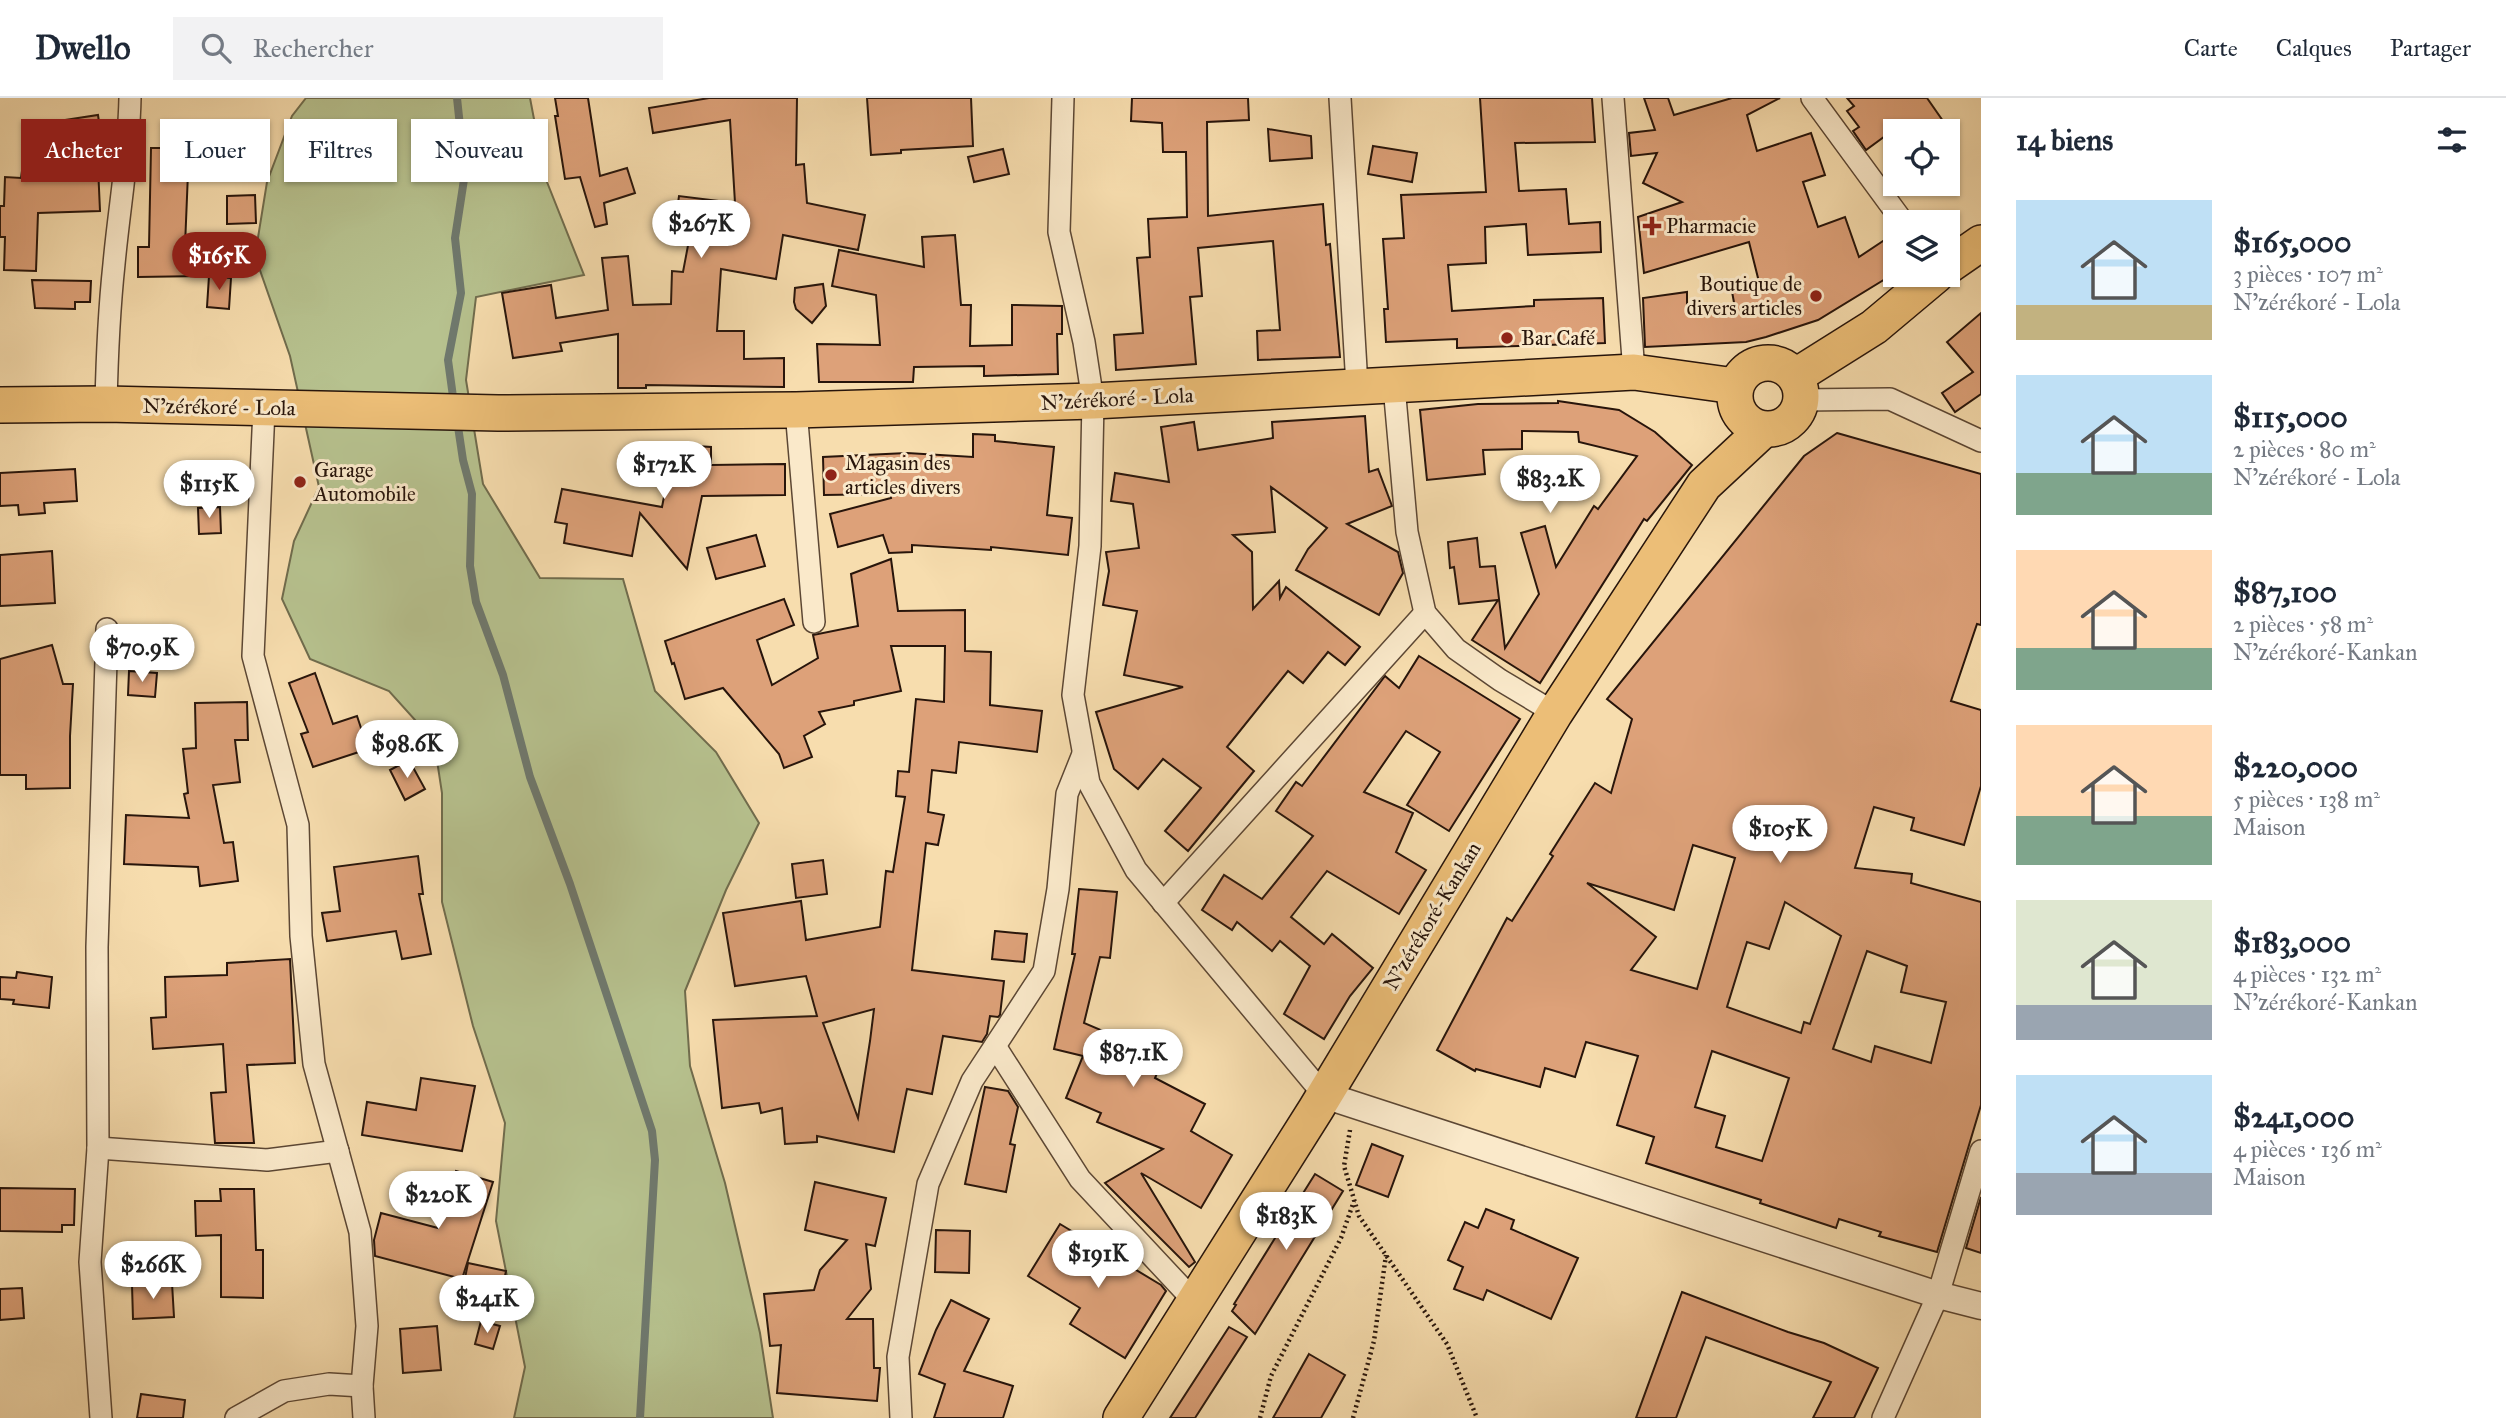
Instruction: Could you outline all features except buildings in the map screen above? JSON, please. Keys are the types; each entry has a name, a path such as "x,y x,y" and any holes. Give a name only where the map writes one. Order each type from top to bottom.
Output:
{"highway":[{"path":"1960,258 1981,243"},
{"path":"1799,388 1775,362 1750,366 1735,386 1735,405 1745,421 1763,430 1781,428 1795,416 1799,388 1922,287"},
{"name":"N'zérékoré - Lola","path":"0,405 106,404 498,413 796,410 1093,401 1634,372 1735,386"},
{"name":"N'zérékoré-Kankan","path":"1121,1418 1195,1303 1339,1100 1555,713 1704,485 1763,430"}],"street":[{"path":"106,404 108,328 129,142 130,98"},
{"path":"1063,98 1059,232 1084,342 1093,401 1090,546 1073,695 1089,783 1136,870 1339,1100 1938,1295 1981,1306"},
{"path":"1340,98 1357,386"},
{"path":"1613,98 1634,372"},
{"path":"1812,98 1894,210"},
{"path":"1394,386 1408,532 1425,613 1456,649 1500,680 1555,713"},
{"path":"1799,388 1889,399 1981,441"},
{"path":"264,409 253,656 298,825 301,936 314,1064 360,1232 367,1326 362,1386 363,1418"},
{"path":"796,410 814,622"},
{"path":"1163,903 1425,613"},
{"path":"101,1418 90,1262 97,1148 97,947 107,629"},
{"path":"901,1418 898,1357 928,1184 972,1081 1044,971 1058,889 1067,794 1083,752"},
{"path":"995,1046 1080,1179 1195,1303"},
{"path":"97,1148 267,1160 338,1152"},
{"path":"1883,1418 1938,1295 1981,1151"},
{"path":"236,1418 284,1391 328,1384 362,1386"}],"path":[{"path":"1339,1100 1344,1166 1359,1216 1447,1344 1477,1418"},
{"path":"1260,1418 1271,1376 1341,1238 1354,1200"},
{"path":"1353,1418 1374,1340 1386,1254"}],"green space":[{"path":"306,98 530,98 534,119 411,119 411,182 547,182 584,275 476,297 466,380 483,484 540,578 623,579 655,691 716,752 759,823 726,890 685,991 690,1066 725,1183 760,1333 773,1418 514,1418 525,1367 496,1221 505,1123 473,1026 442,902 442,793 434,741 389,691 310,659 282,599 294,541 319,487 290,356 255,256 267,182 270,182 270,174 284,137 284,182 397,182 397,119 291,119"}],"waterway":[{"path":"454,404 448,360 461,293 455,238 465,173 457,98"},
{"path":"457,420 472,494 470,566 476,602 503,675 530,777 570,884 652,1131 655,1160 640,1418"}],"place":[{"name":"Pharmacie","path":"1652,226"},
{"name":"Boutique de divers articles","path":"1816,296"},
{"name":"Bar Café","path":"1507,338"},
{"name":"Magasin des articles divers","path":"831,475"},
{"name":"Garage Automobile","path":"300,482"}]}
